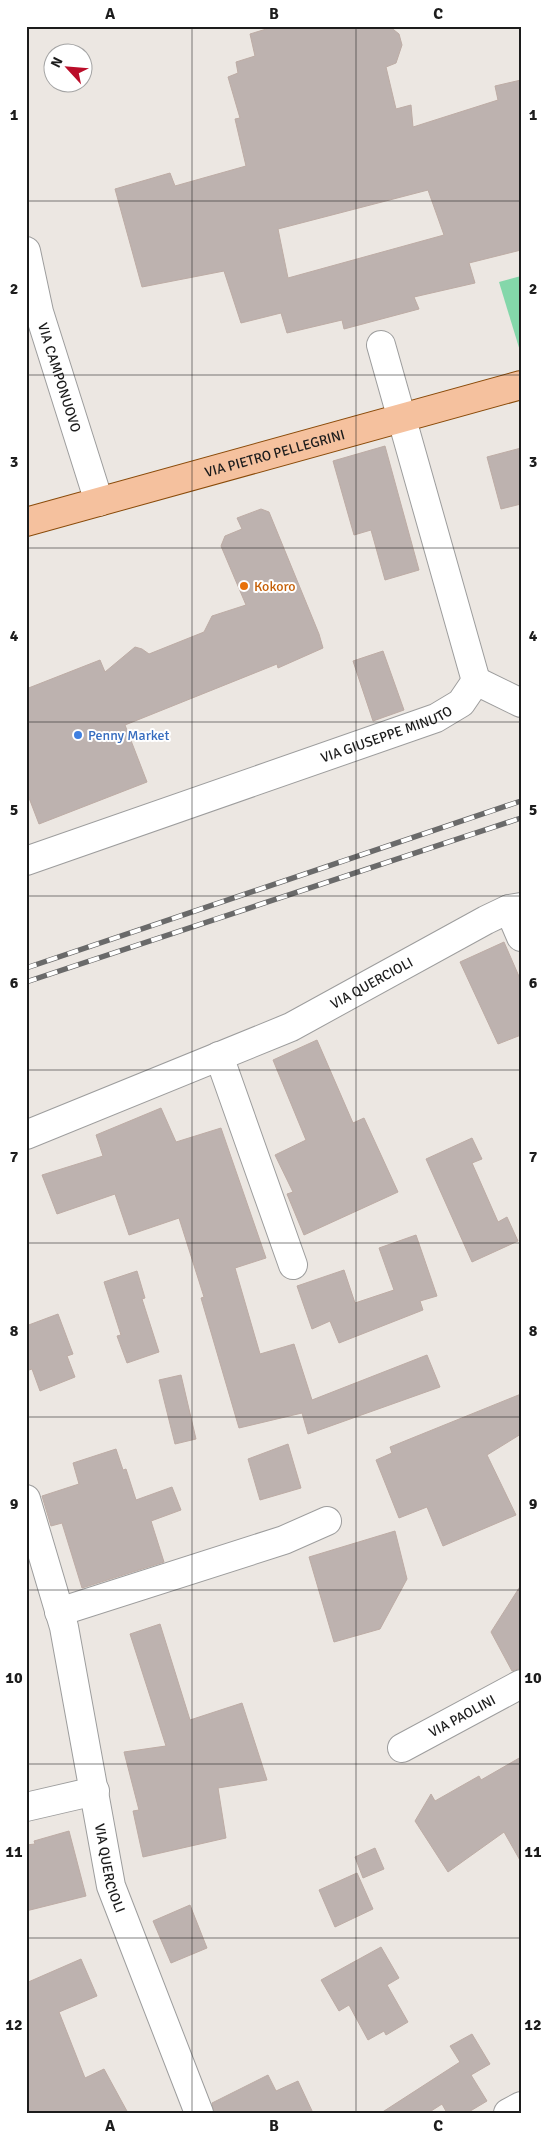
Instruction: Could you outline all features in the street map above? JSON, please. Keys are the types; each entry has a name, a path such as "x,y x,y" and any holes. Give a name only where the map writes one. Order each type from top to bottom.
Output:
{"main road":[{"name":"VIA PIETRO PELLEGRINI","path":"26,522 521,384"}],"street":[{"name":"VIA CAMPONUOVO","path":"26,251 39,312 99,502"},
{"path":"381,345 400,418 476,681 521,703"},
{"name":"VIA GIUSEPPE MINUTO","path":"26,861 436,718 461,703 476,681"},
{"path":"515,908 521,937"},
{"name":"VIA QUERCIOLI","path":"26,1135 291,1027 515,908"},
{"path":"219,1056 293,1265"},
{"name":"VIA QUERCIOLI","path":"26,1499 59,1612 95,1791 111,1886 199,2113"},
{"path":"59,1612 284,1540 327,1521"},
{"name":"VIA PAOLINI","path":"402,1748 521,1684"},
{"path":"26,1807 95,1791"},
{"path":"508,2113 521,2106"}],"green space":[{"path":"521,276 521,351 520,351 499,282"}],"building":[{"path":"276,26 389,26 399,34 402,45 396,63 386,67 396,109 411,105 413,127 498,100 495,86 521,80 521,250 469,263 475,283 414,297 419,309 344,329 342,320 287,333 281,313 241,323 224,271 142,287 115,189 170,173 175,186 246,166 235,119 240,118 228,77 238,73 236,62 255,56 250,34","holes":["428,190 444,235 288,278 278,229"]},
{"path":"385,446 419,570 385,580 371,530 354,535 333,461"},
{"path":"521,448 521,504 501,509 487,457"},
{"path":"261,509 269,512 323,648 278,668 277,664 125,725 147,782 39,824 26,790 26,689 100,660 105,672 135,647 149,654 204,632 212,616 246,605 221,546 225,536 242,529 237,518"},
{"path":"383,651 404,710 373,721 353,661"},
{"path":"504,942 521,981 521,1035 498,1044 460,962"},
{"path":"317,1040 353,1123 364,1118 398,1192 304,1235 287,1194 293,1192 275,1155 306,1140 273,1060"},
{"path":"161,1108 176,1142 221,1128 266,1258 235,1268 260,1354 294,1344 312,1400 427,1355 440,1387 308,1434 302,1413 239,1428 201,1298 204,1297 179,1218 129,1235 115,1194 57,1214 42,1175 103,1156 96,1135"},
{"path":"472,1138 482,1159 472,1163 498,1222 507,1217 518,1241 472,1262 426,1159"},
{"path":"416,1235 437,1296 420,1301 423,1310 339,1343 330,1321 312,1329 297,1286 344,1270 355,1303 394,1290 379,1248"},
{"path":"137,1271 145,1298 142,1299 159,1352 127,1363 117,1336 121,1335 104,1282"},
{"path":"58,1314 73,1354 67,1356 75,1377 40,1391 32,1369 26,1371 26,1326"},
{"path":"181,1375 196,1439 175,1444 159,1380"},
{"path":"521,1394 521,1434 487,1455 516,1515 443,1546 427,1507 399,1518 376,1460 392,1453 390,1447"},
{"path":"288,1444 301,1488 260,1500 248,1459"},
{"path":"116,1449 123,1470 126,1469 136,1500 172,1487 181,1510 151,1521 164,1562 82,1588 62,1523 51,1526 42,1496 79,1484 73,1463"},
{"path":"395,1531 407,1579 380,1629 334,1642 309,1557"},
{"path":"521,1585 521,1668 512,1671 491,1632"},
{"path":"160,1624 190,1720 242,1703 267,1780 218,1788 226,1838 143,1857 133,1811 139,1810 124,1752 166,1746 130,1634"},
{"path":"521,1757 521,1862 504,1832 448,1872 415,1821 431,1794 435,1801 479,1776 481,1780"},
{"path":"69,1831 86,1896 26,1911 26,1845 35,1844 34,1841"},
{"path":"375,1848 384,1869 363,1878 355,1857"},
{"path":"357,1873 373,1909 335,1927 319,1890"},
{"path":"190,1905 207,1948 171,1963 153,1921"},
{"path":"381,1947 399,1978 387,1985 408,2022 386,2035 384,2031 368,2040 349,2005 339,2011 321,1980"},
{"path":"81,1959 97,1996 59,2012 85,2078 104,2069 128,2113 26,2113 26,1983"},
{"path":"472,2034 490,2064 471,2075 487,2101 467,2113 447,2113 442,2104 428,2113 381,2113 460,2062 450,2046"},
{"path":"268,2075 276,2091 298,2081 313,2113 214,2113 212,2103"}],"railway":[{"path":"26,968 521,801"},
{"path":"26,982 521,818"}],"place":[{"name":"Kokoro","path":"244,586"},
{"name":"Penny Market","path":"78,735"}]}
